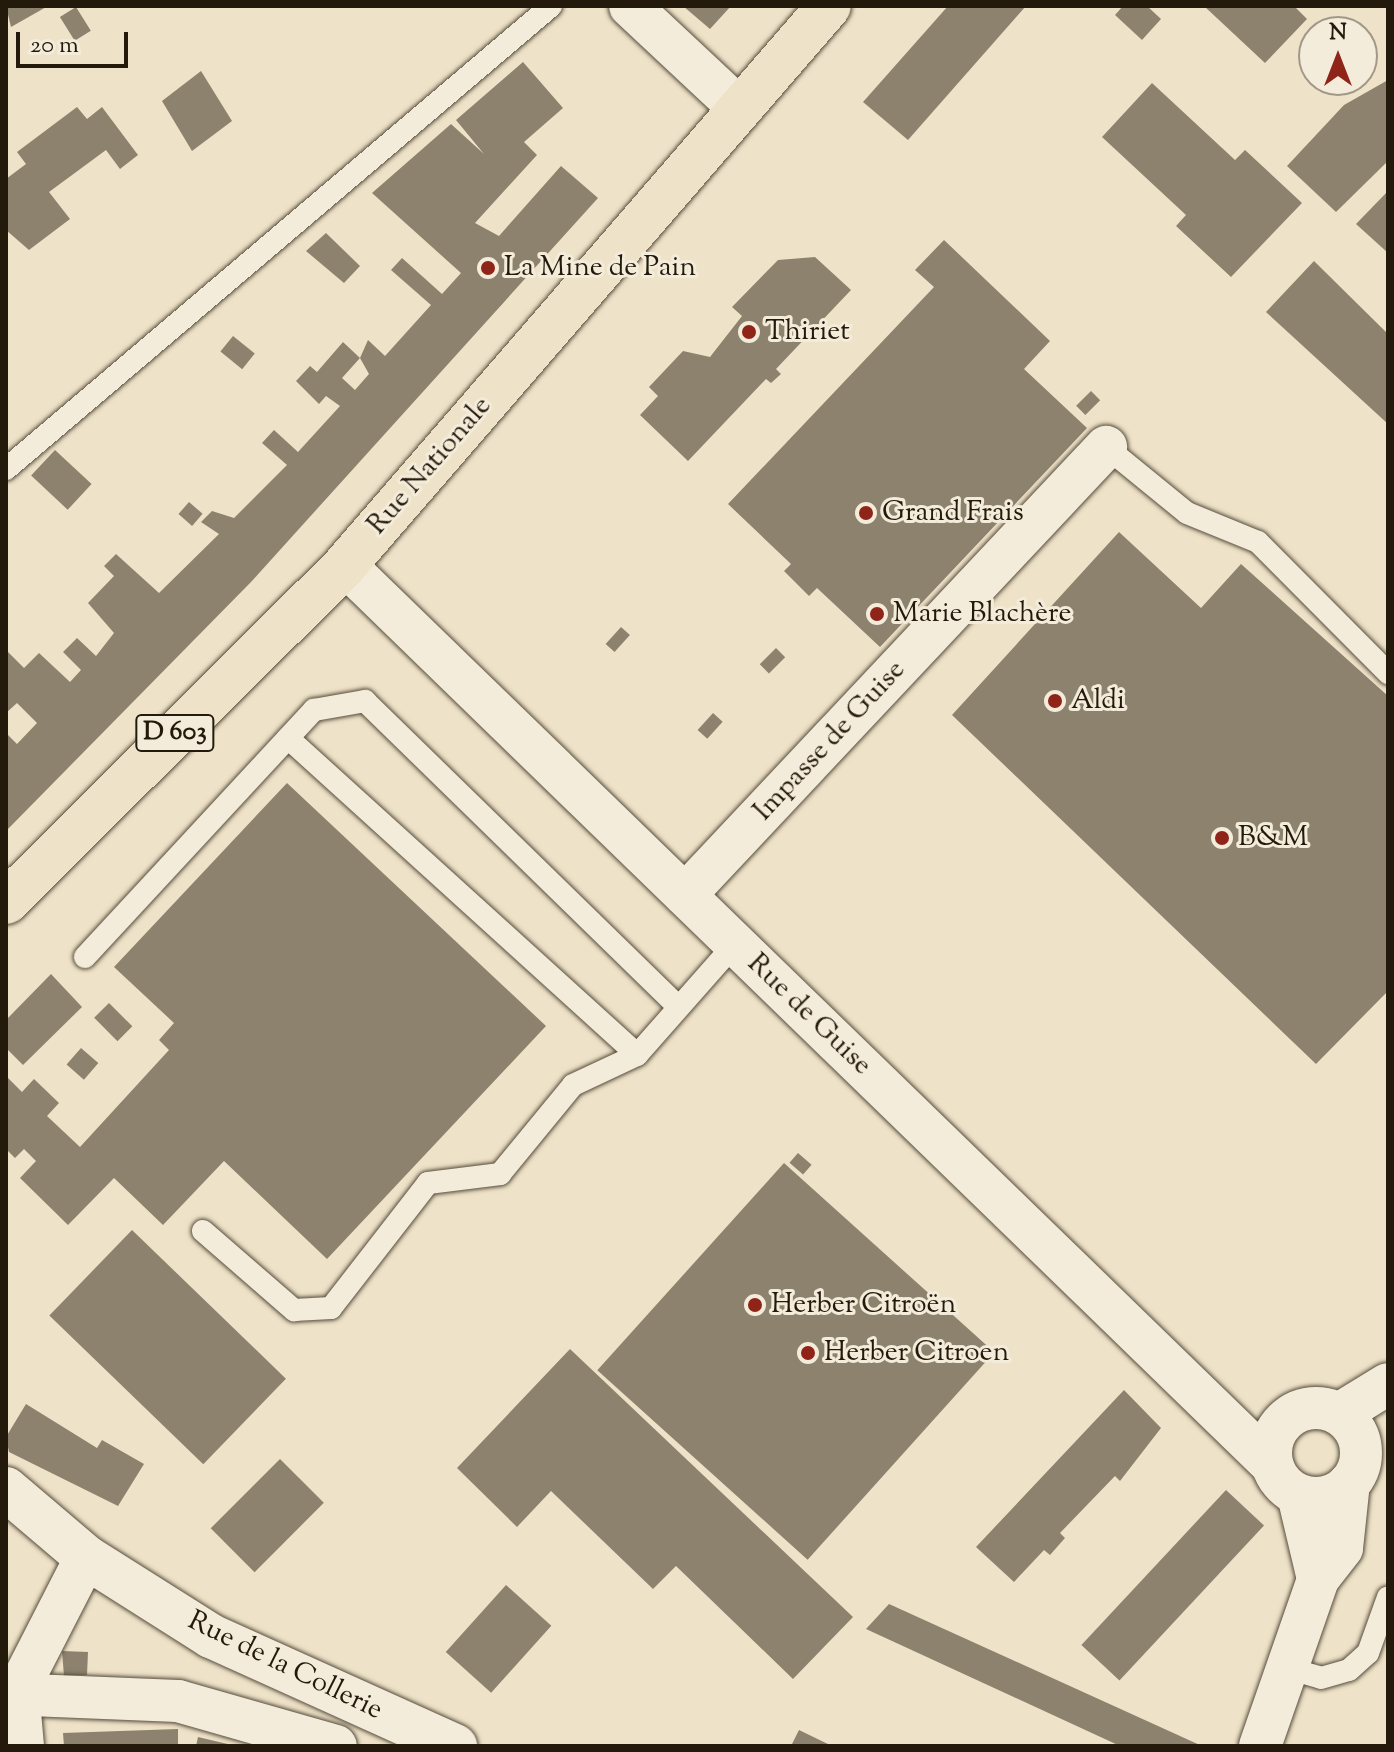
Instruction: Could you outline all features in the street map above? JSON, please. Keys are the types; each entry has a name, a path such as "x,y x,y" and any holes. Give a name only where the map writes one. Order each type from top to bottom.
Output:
{"main road":[{"name":"Rue Nationale","path":"6,902 345,565 829,6"}],"street":[{"path":"630,6 739,108"},
{"name":"Impasse de Guise","path":"685,895 1106,447"},
{"name":"Rue de Guise","path":"345,565 1285,1480"},
{"path":"1318,1579 1285,1480 1277,1430 1291,1415 1309,1408 1339,1414 1388,1384"},
{"path":"1260,1746 1318,1579 1342,1548 1366,1452 1339,1414"},
{"path":"1285,1480 1324,1498 1366,1452"},
{"name":"Rue de la Collerie","path":"6,1489 86,1557 211,1636 455,1746"},
{"path":"23,1746 12,1692 86,1557"},
{"path":"12,1692 178,1701 336,1746"}],"lane":[{"path":"6,469 551,6"},
{"path":"1106,447 1187,513 1258,542 1388,673"},
{"path":"85,957 314,710 365,701 679,1007"},
{"path":"288,738 637,1055"},
{"path":"203,1231 294,1310 331,1308 428,1183 500,1174 573,1085 637,1055 735,944"},
{"path":"1287,1668 1321,1678 1349,1670 1368,1653 1388,1597"}],"building":[{"path":"6,6 48,6 11,27"},
{"path":"683,6 731,6 710,29"},
{"path":"948,6 1026,6 908,140 863,102"},
{"path":"1123,6 1147,6 1161,19 1142,40 1115,15"},
{"path":"1204,6 1294,6 1304,16 1298,16 1298,28 1265,63"},
{"path":"76,7 91,31 75,41 60,17"},
{"path":"523,62 563,108 524,142 537,155 475,223 499,236 561,166 598,198 251,582 6,831 6,733 17,744 37,723 17,703 6,713 6,650 24,668 39,653 70,682 81,670 63,652 77,638 96,656 114,633 88,603 114,576 104,566 116,554 159,593 219,534 201,522 212,511 234,518 287,465 262,443 274,430 298,452 340,406 326,396 319,404 296,381 310,366 317,372 343,342 360,358 368,340 385,356 431,305 391,270 402,258 442,294 461,273 372,193 451,124 484,154 456,120","holes":["360,358 369,374 355,390 342,378"]},
{"path":"201,71 232,121 192,151 162,101"},
{"path":"1388,80 1388,161 1336,212 1287,166 1344,105 1360,96 1378,96 1378,86"},
{"path":"1152,83 1235,160 1245,150 1302,203 1231,277 1176,226 1186,215 1102,137"},
{"path":"77,107 87,119 102,107 138,155 120,169 106,150 49,192 70,219 29,250 6,230 6,179 26,164 17,152"},
{"path":"1388,191 1388,253 1356,224"},
{"path":"326,233 360,266 344,283 306,251"},
{"path":"944,240 1050,341 1024,369 1087,428 880,647 817,588 809,596 784,571 791,564 728,504 934,287 915,270"},
{"path":"815,257 851,290 776,369 781,374 771,383 766,379 688,461 640,415 658,396 649,387 683,351 710,357 742,316 732,307 778,260"},
{"path":"1314,261 1388,334 1388,424 1266,312"},
{"path":"233,336 255,354 242,369 220,352"},
{"path":"1091,391 1100,400 1085,415 1076,406"},
{"path":"55,450 92,484 68,510 31,476"},
{"path":"189,502 203,514 192,526 179,514"},
{"path":"1119,532 1201,608 1241,564 1388,696 1388,991 1316,1064 952,715"},
{"path":"621,627 630,635 615,652 606,644"},
{"path":"776,648 785,657 769,673 760,664"},
{"path":"713,713 723,722 707,739 698,730"},
{"path":"287,783 546,1026 327,1259 224,1161 163,1225 114,1178 68,1225 20,1178 36,1161 24,1149 15,1158 6,1149 6,1076 22,1092 34,1079 59,1103 47,1116 80,1147 169,1050 159,1040 174,1023 114,967"},
{"path":"51,974 82,1007 23,1065 6,1048 6,1020"},
{"path":"109,1003 132,1026 117,1041 94,1018"},
{"path":"81,1048 98,1063 84,1080 67,1065"},
{"path":"798,1153 812,1165 803,1175 789,1163"},
{"path":"784,1163 994,1352 808,1560 597,1370"},
{"path":"132,1230 286,1379 203,1464 49,1316"},
{"path":"570,1349 853,1617 793,1679 676,1566 653,1589 551,1491 517,1527 457,1468"},
{"path":"1124,1390 1161,1428 1120,1481 1115,1476 1060,1533 1065,1538 1050,1555 1044,1550 1014,1582 976,1547"},
{"path":"26,1404 97,1448 102,1440 144,1464 118,1506 9,1452 6,1437"},
{"path":"280,1459 324,1503 255,1572 211,1528"},
{"path":"1226,1490 1264,1525 1119,1681 1081,1645"},
{"path":"506,1585 551,1626 491,1693 446,1652"},
{"path":"889,1604 1202,1746 1120,1746 866,1629"},
{"path":"62,1651 88,1652 87,1675 64,1676"},
{"path":"178,1729 178,1746 64,1746 63,1733"},
{"path":"799,1730 832,1746 791,1746"},
{"path":"198,1737 232,1745 196,1746"}],"place":[{"name":"La Mine de Pain","path":"488,268"},
{"name":"Thiriet","path":"749,332"},
{"name":"Grand Frais","path":"866,513"},
{"name":"Marie Blachère","path":"877,614"},
{"name":"Aldi","path":"1055,701"},
{"name":"B&M","path":"1222,838"},
{"name":"Herber Citroën","path":"755,1305"},
{"name":"Herber Citroen","path":"808,1353"}]}
